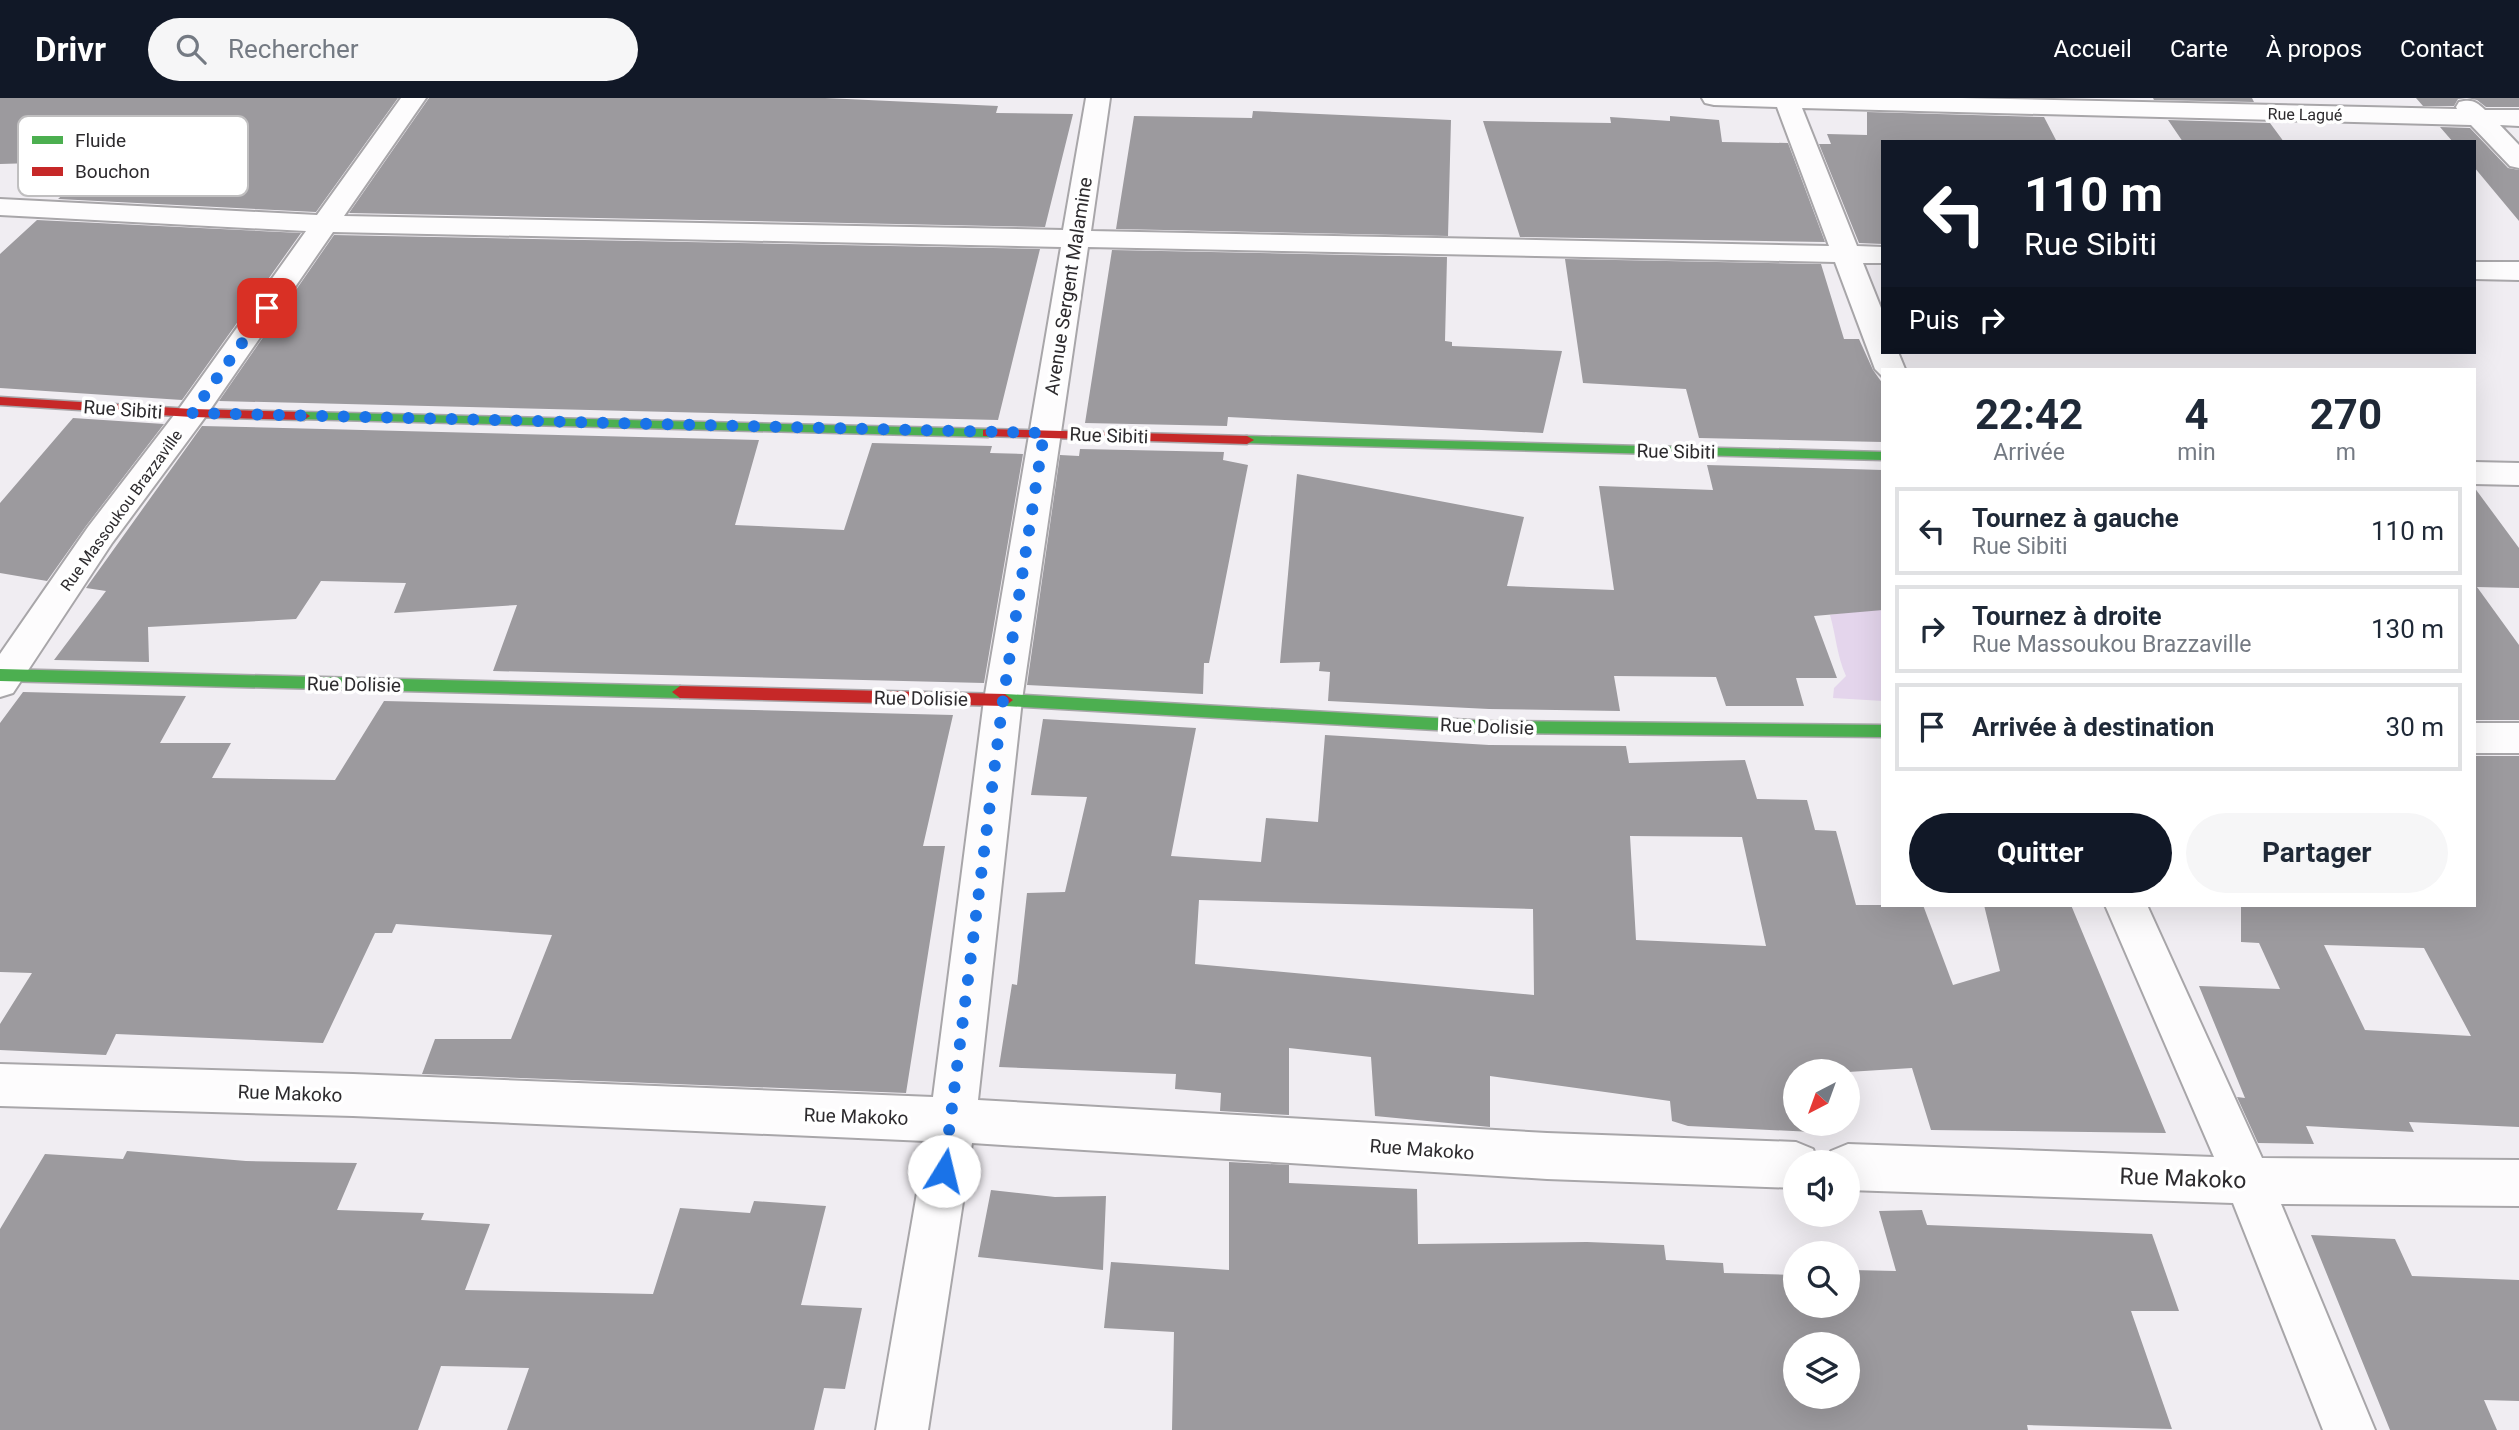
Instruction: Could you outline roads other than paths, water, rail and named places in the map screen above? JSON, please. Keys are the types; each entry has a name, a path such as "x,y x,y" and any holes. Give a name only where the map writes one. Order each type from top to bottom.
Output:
{"street":[{"name":"Rue Massoukou Brazzaville","path":"2,678 100,535 192,413 414,98"},
{"name":"Avenue Sergent Malamine","path":"902,1430 953,1120 1003,700 1098,98"},
{"name":"Rue Lagué","path":"1714,98 2138,105 2519,118"},
{"path":"2459,98 2519,160"},
{"path":"1786,99 1843,254 1881,347"},
{"path":"0,207 326,224 1881,255"},
{"path":"2476,270 2519,271"},
{"name":"Rue Sibiti","path":"0,401 192,413 1881,456"},
{"path":"2476,473 2519,474"},
{"name":"Rue Dolisie","path":"2,678 1003,700 1489,727 1881,731"},
{"path":"2476,738 2519,738"},
{"path":"2127,907 2248,1181 2349,1430"},
{"name":"Rue Makoko","path":"0,1085 339,1095 953,1120 1547,1156 1783,1165"},
{"name":"Rue Makoko","path":"1860,1167 2248,1181 2519,1183"}]}
